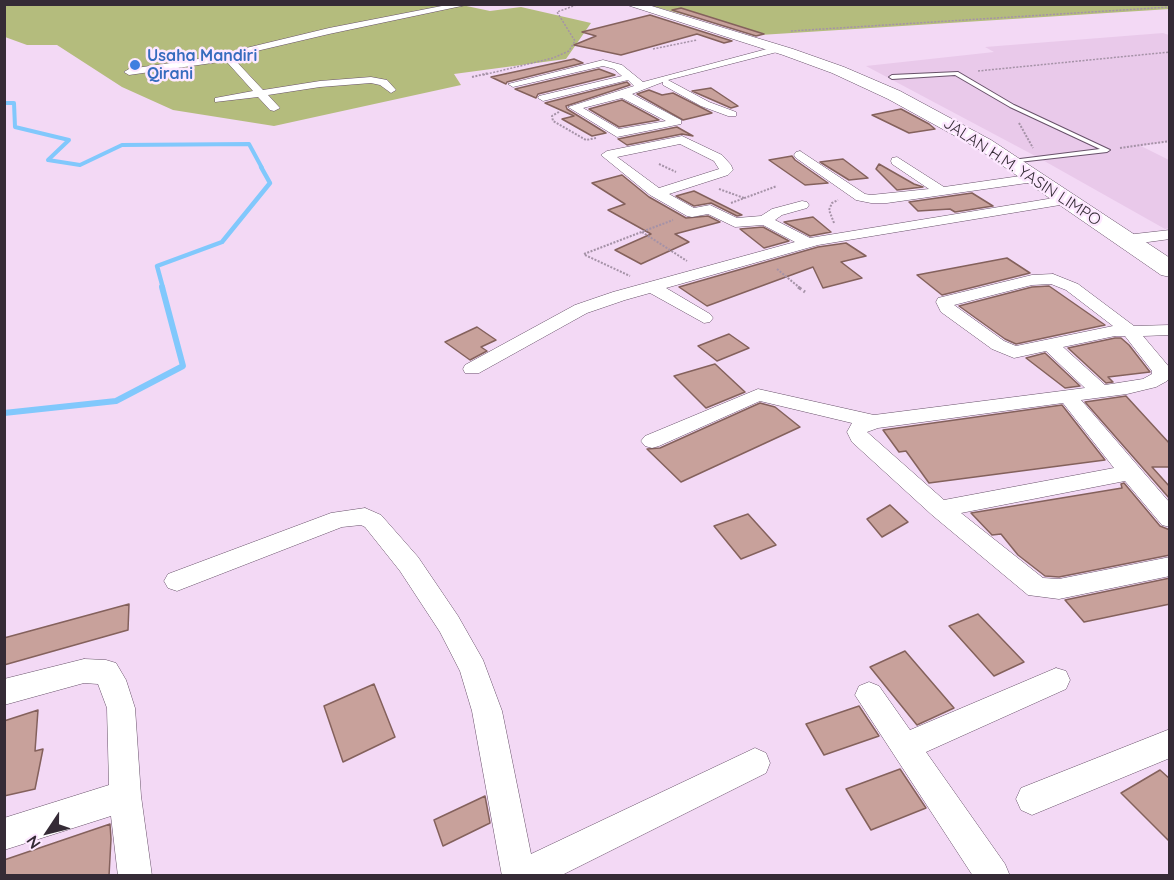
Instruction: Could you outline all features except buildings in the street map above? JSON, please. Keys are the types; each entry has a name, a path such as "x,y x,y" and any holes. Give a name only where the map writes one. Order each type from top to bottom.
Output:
{"main road":[{"name":"JALAN H.M. YASIN LIMPO","path":"630,4 783,50 838,70 894,95 956,127 1012,162 1170,270"}],"street":[{"path":"129,72 228,58 245,51 319,33 467,4"},
{"path":"513,84 597,64 614,65 647,85 667,83 783,50"},
{"path":"623,94 677,122 617,133 574,107 623,94 657,80 783,50"},
{"path":"228,58 274,108"},
{"path":"543,98 629,76"},
{"path":"219,100 320,84 371,80 383,82 391,90"},
{"path":"667,83 705,104 732,114"},
{"path":"658,194 723,172 726,166 718,158 680,140 607,155 658,194 692,213 710,209 735,223 765,220 801,205"},
{"path":"800,155 867,198 878,199 1034,178"},
{"path":"897,161 941,191"},
{"path":"472,369 581,309 652,287 808,243 1066,200"},
{"path":"765,220 808,243"},
{"path":"1126,240 1170,234"},
{"path":"1170,320 1123,329 1021,351 1009,350 947,308 944,302 1000,287 1053,279 1072,288 1123,329 1162,370 1165,381 874,422 860,428 857,432 859,437 940,509 1037,588 1059,589 1170,566"},
{"path":"652,287 704,318"},
{"path":"1123,329 1170,330"},
{"path":"1049,345 1100,391"},
{"path":"652,441 758,395 809,409 874,422"},
{"path":"1068,396 1170,519"},
{"path":"940,509 1130,473"},
{"path":"177,580 339,519 365,516 373,521 409,564 449,624 473,669 487,711 521,876 755,763"},
{"path":"4,692 84,671 106,672 117,690 121,708 125,796 135,876"},
{"path":"904,747 1056,680"},
{"path":"869,695 993,876"},
{"path":"1032,799 1170,742"},
{"path":"4,834 125,796"}],"lane":[{"path":"892,77 956,73 1012,106 1107,150"},
{"path":"1012,162 1107,150"}],"path":[{"path":"472,77 553,58 569,51 575,40 557,12 579,4"},
{"path":"791,31 1170,7"},
{"path":"653,49 730,34"},
{"path":"956,73 1170,52"},
{"path":"1012,106 1024,135 1041,158"},
{"path":"1107,150 1170,141"},
{"path":"710,209 777,186"},
{"path":"848,235 835,226 828,210 832,202 856,193"},
{"path":"652,287 584,254 692,213"},
{"path":"642,232 706,273"},
{"path":"762,257 805,292"}],"shaded area":[{"path":"1163,33 1169,35 1169,141 1141,146 1169,160 1169,228 1165,229 1039,158 866,66 994,52 985,47"}],"green space":[{"path":"457,4 490,11 521,7 591,23 566,59 454,74 461,85 274,126 173,110 122,87 57,45 27,45 5,37 4,5"},
{"path":"1169,4 1170,9 760,35 648,5"}],"waterway":[{"path":"4,103 14,103 15,127 69,140 48,160 80,165 122,145 249,144 262,168"},
{"path":"163,288 157,266 222,242 270,183 261,167"},
{"path":"4,413 116,401 183,366 162,287"}],"place":[{"name":"Usaha Mandiri Qirani","path":"135,65"}]}
